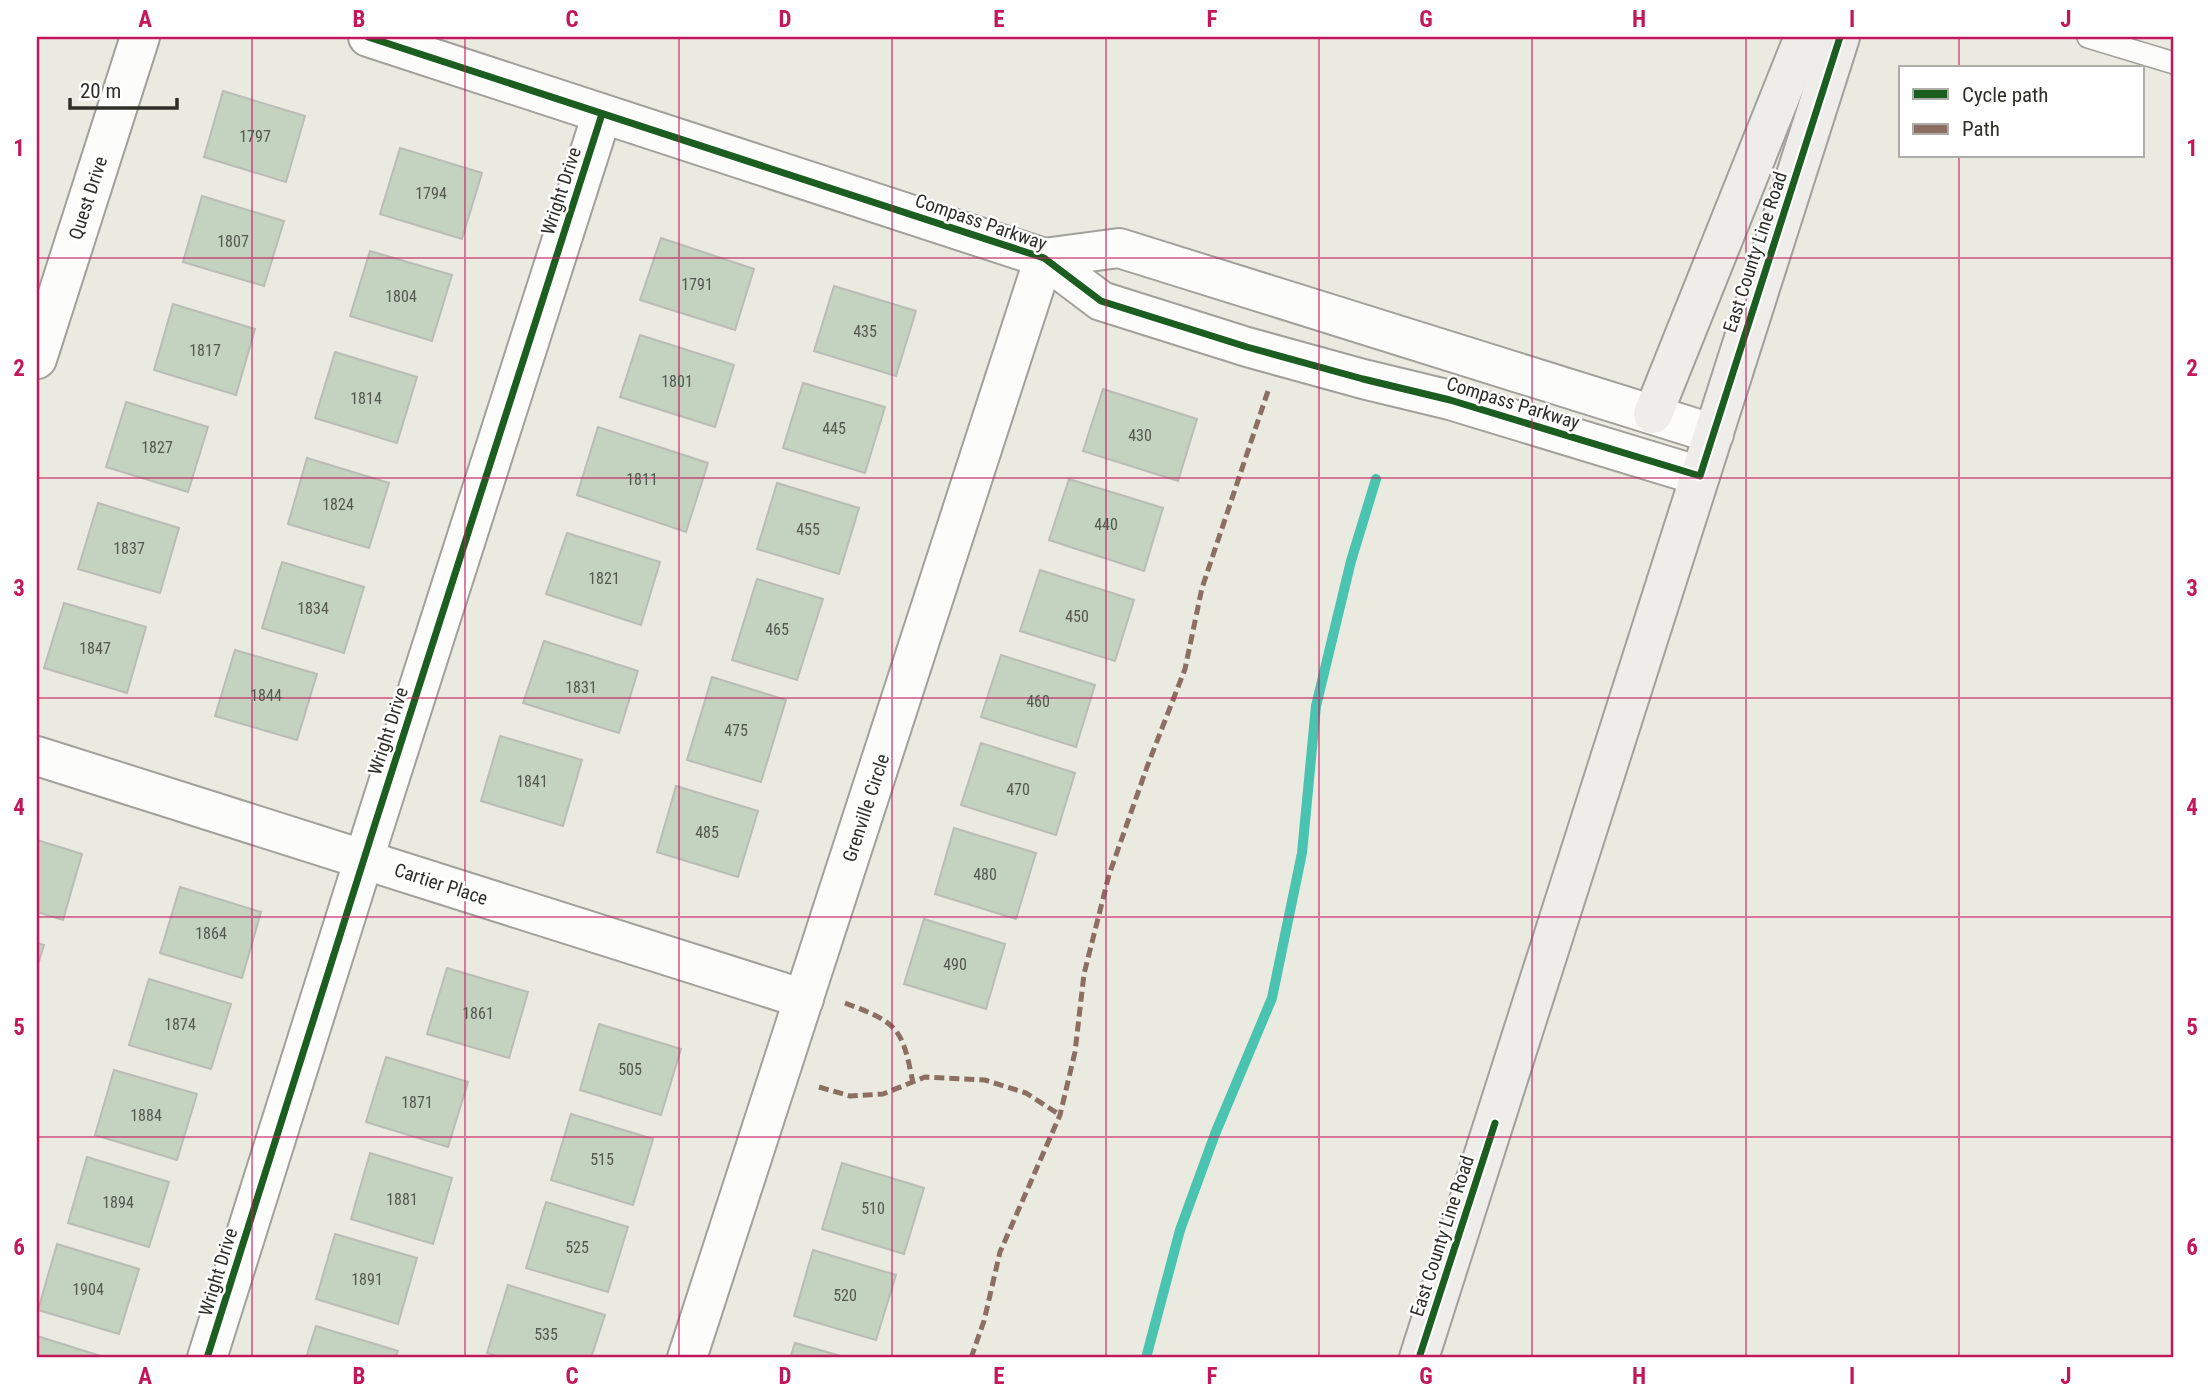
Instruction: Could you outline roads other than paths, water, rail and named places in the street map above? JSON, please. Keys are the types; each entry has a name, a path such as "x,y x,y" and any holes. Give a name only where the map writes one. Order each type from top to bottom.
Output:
{"main road":[{"path":"1653,414 1804,37"},
{"name":"East County Line Road","path":"1419,1358 1840,37"}],"street":[{"name":"Quest Drive","path":"37,359 139,37"},
{"name":"Compass Parkway","path":"368,37 1044,258 1101,301 1260,351 1450,400 1700,476"},
{"name":"Wright Drive","path":"207,1358 602,114"},
{"name":"Compass Parkway","path":"1044,258 1119,248 1714,434"},
{"name":"Grenville Circle","path":"687,1358 1044,258"},
{"name":"Cartier Place","path":"37,756 804,999"}],"lane":[{"path":"2088,37 2174,63"}],"waterway":[{"path":"1146,1358 1180,1230 1215,1134 1272,998 1302,853 1316,706 1351,561 1376,479"}]}
